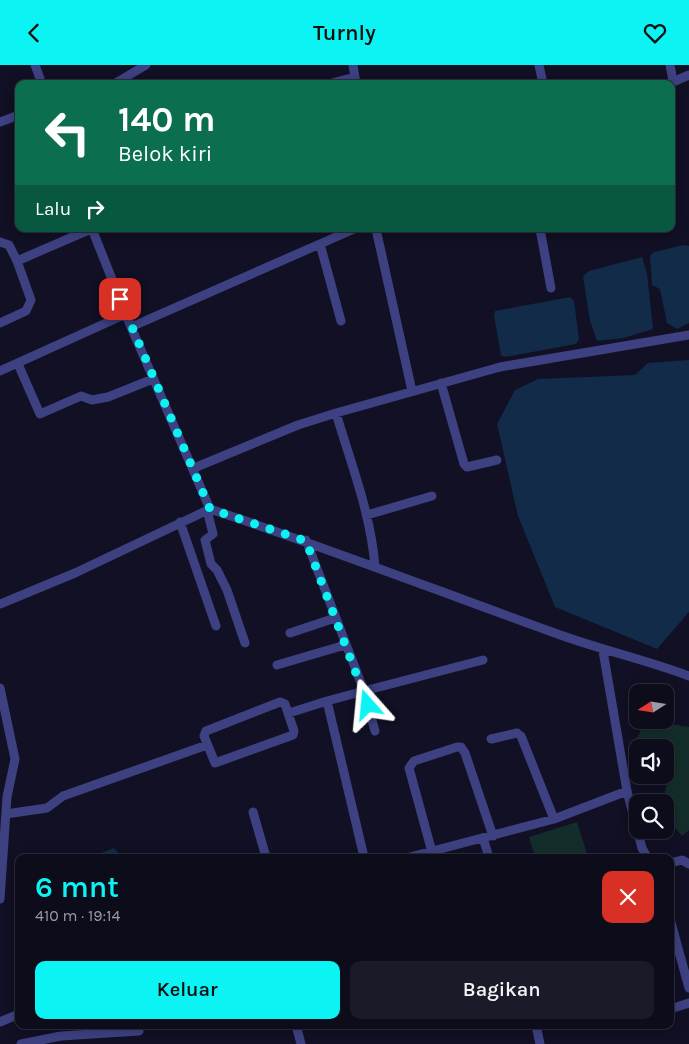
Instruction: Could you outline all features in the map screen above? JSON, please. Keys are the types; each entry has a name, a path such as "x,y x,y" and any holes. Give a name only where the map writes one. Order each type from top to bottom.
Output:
{"street":[{"path":"35,65 41,80"},
{"path":"121,80 146,65"},
{"path":"353,65 356,80"},
{"path":"539,65 542,80"},
{"path":"670,65 670,80"},
{"path":"675,81 689,75"},
{"path":"0,122 15,116"},
{"path":"16,261 85,232"},
{"path":"93,232 131,327 194,468 208,510 212,535 205,541 211,564 217,569 227,590 245,643"},
{"path":"131,327 348,232"},
{"path":"377,232 412,391"},
{"path":"541,232 551,288"},
{"path":"0,242 9,245 31,300 26,311 0,323"},
{"path":"320,245 341,321"},
{"path":"0,371 126,313"},
{"path":"194,468 298,425 500,367 689,335"},
{"path":"18,363 40,414 81,396 92,400 108,397 154,379"},
{"path":"441,383 464,464 467,467 496,460"},
{"path":"336,413 367,515 375,567"},
{"path":"367,515 432,496"},
{"path":"0,604 75,573 208,510 306,541 603,651 689,676"},
{"path":"180,523 216,626"},
{"path":"306,541 364,691 375,731"},
{"path":"290,633 336,618"},
{"path":"277,665 346,645"},
{"path":"603,651 627,791 642,848 645,854"},
{"path":"289,713 327,701 483,660"},
{"path":"0,689 15,759 7,797 0,899"},
{"path":"280,701 285,704 289,713 294,731 292,736 216,764 213,761 204,736 206,731 280,701"},
{"path":"327,701 363,854"},
{"path":"491,739 517,733 521,736 554,819"},
{"path":"6,814 48,807 63,796 207,745"},
{"path":"427,854 410,768 414,761 457,747 461,747 465,753 488,837 489,854"},
{"path":"430,854 554,819 627,791"},
{"path":"253,812 265,854"},
{"path":"674,862 682,859 689,864"},
{"path":"674,930 686,964 689,988"},
{"path":"674,1008 689,1003"},
{"path":"0,1022 15,1016"},
{"path":"297,1029 301,1044"},
{"path":"537,1029 540,1044"},
{"path":"21,1044 61,1035 139,1031"}],"green space":[{"path":"674,725 689,727 689,830 682,836 674,826 674,794 665,794 667,784 674,784 674,739 636,739 642,729 674,729"},
{"path":"577,822 587,854 534,854 529,837"}],"water":[{"path":"684,245 689,246 689,323 677,329 667,323 660,289 652,285 650,256 654,252"},
{"path":"642,257 647,273 653,329 624,338 597,341 590,321 583,276 589,271"},
{"path":"570,297 574,301 579,339 576,344 505,357 501,355 494,315 495,311"},
{"path":"689,360 689,612 657,649 555,607 518,516 497,424 515,390 538,379 635,375 648,363"},
{"path":"114,848 119,854 99,854"}],"route":[{"path":"120,299 210,509 306,541 368,705"}]}
